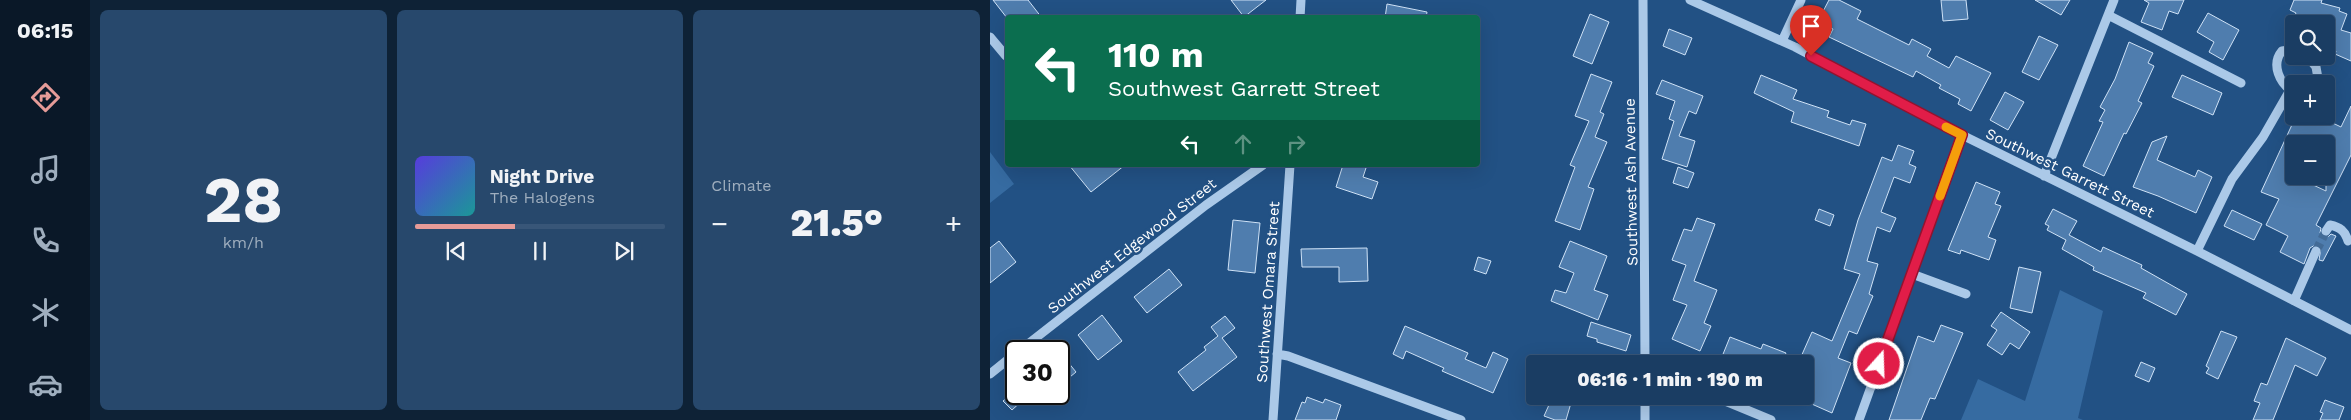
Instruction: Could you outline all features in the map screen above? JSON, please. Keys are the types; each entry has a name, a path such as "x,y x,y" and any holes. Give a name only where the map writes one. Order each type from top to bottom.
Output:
{"street":[{"path":"1300,15 1301,0"},
{"name":"Southwest Ash Avenue","path":"1643,0 1645,355"},
{"name":"Southwest Garrett Street","path":"1690,0 1782,41 1962,135 2197,251 2351,330"},
{"path":"1782,41 1802,0"},
{"path":"2044,176 2114,0"},
{"path":"2108,15 2241,83"},
{"path":"990,37 1005,55"},
{"path":"2285,50 2278,56 2276,64 2280,78 2285,83"},
{"path":"2197,251 2232,179 2263,137 2285,102"},
{"path":"1859,420 1962,135"},
{"name":"Southwest Edgewood Street","path":"1033,340 1206,205 1260,167"},
{"name":"Southwest Omara Street","path":"1273,420 1290,167"},
{"path":"2326,231 2330,225 2336,226 2342,230 2348,241"},
{"path":"2294,301 2316,251"},
{"path":"1912,274 1966,294"},
{"path":"1277,354 1288,356 1455,419"},
{"name":"Southwest Edgewood Street","path":"990,374 1005,362"},
{"path":"1645,405 1646,420"},
{"path":"1735,405 1771,420"}],"shaded area":[{"path":"990,152 1014,184 990,203"},
{"path":"2060,290 2103,311 2078,418 2083,420 1961,420 1978,379 2025,401"}],"building":[{"path":"993,0 1028,0 1040,15 1005,15"},
{"path":"1231,0 1266,0 1247,15 1242,15"},
{"path":"1829,0 1839,0 1861,11 1857,19 1909,45 1912,39 1931,49 1927,56 1949,68 1956,56 1991,73 1971,111 1958,104 1960,99 1939,88 1941,85 1916,71 1913,77 1829,37 1833,29 1818,21"},
{"path":"1941,0 1966,0 1968,19 1943,21"},
{"path":"2035,0 2070,0 2061,15"},
{"path":"2144,0 2184,0 2178,14 2169,11 2162,30 2141,22 2149,3"},
{"path":"2294,0 2322,0 2321,3 2340,8 2339,11 2347,14 2341,30 2351,33 2351,61 2335,54 2335,15 2295,15 2296,13 2290,10"},
{"path":"1387,4 1427,12 1426,15 1385,15"},
{"path":"2208,13 2239,30 2223,60 2209,52 2214,42 2197,32"},
{"path":"1590,14 1609,22 1592,64 1573,56"},
{"path":"1669,29 1692,38 1685,55 1663,46"},
{"path":"2039,36 2058,45 2039,80 2022,72"},
{"path":"2129,42 2153,53 2148,63 2154,66 2138,101 2142,103 2126,134 2124,133 2104,176 2083,166 2103,122 2099,121 2105,110 2100,107 2115,79"},
{"path":"1591,74 1612,82 1600,112 1604,114 1595,137 1607,142 1588,187 1594,189 1580,230 1555,221 1575,167 1570,165 1589,121 1575,116"},
{"path":"1761,75 1797,90 1793,99 1829,111 1827,117 1850,125 1852,120 1866,124 1859,146 1791,122 1794,112 1754,93"},
{"path":"2182,75 2222,93 2213,115 2172,97"},
{"path":"1662,80 1703,96 1696,114 1689,111 1679,136 1695,141 1687,167 1662,159 1674,121 1669,119 1675,101 1656,94"},
{"path":"2005,92 2024,102 2008,130 1990,120"},
{"path":"2351,106 2351,155 2316,225 2321,228 2320,233 2323,236 2328,237 2331,234 2336,236 2323,261 2319,260 2321,248 2315,245 2310,248 2304,264 2280,252 2288,236 2266,225 2279,199 2261,192 2285,140 2285,185 2313,185 2326,191 2326,185 2335,185 2335,135 2287,135 2292,125 2335,124 2341,127"},
{"path":"2167,136 2157,160 2195,177 2198,170 2212,177 2196,213 2133,187 2152,142"},
{"path":"1898,145 1914,151 1909,164 1916,167 1910,183 1894,177 1881,212 1896,218 1890,232 1877,227 1867,261 1878,264 1869,294 1873,296 1857,334 1849,331 1838,358 1851,363 1832,413 1814,405 1814,355 1802,355 1812,332 1832,341 1860,274 1844,269 1858,220 1882,157 1892,161"},
{"path":"1071,167 1122,167 1091,192"},
{"path":"1342,167 1366,168 1363,177 1378,182 1372,199 1336,187"},
{"path":"1678,167 1694,173 1688,188 1673,183"},
{"path":"1976,182 2000,192 1995,204 2001,206 1988,237 1996,240 1989,260 1961,250 1960,254 1948,250"},
{"path":"1819,209 1834,215 1830,226 1815,220"},
{"path":"2053,209 2077,221 2069,235 2101,252 2103,247 2142,265 2141,268 2187,294 2176,315 2143,298 2146,293 2093,270 2094,267 2062,249 2066,240 2047,230 2049,226 2045,224"},
{"path":"2232,210 2262,224 2254,240 2224,226"},
{"path":"1697,218 1715,224 1694,281 1717,290 1704,323 1711,326 1700,351 1672,339 1687,305 1673,300 1686,265 1672,260 1684,229 1692,231"},
{"path":"1233,220 1260,223 1255,273 1228,270"},
{"path":"999,241 1016,262 990,283 990,248"},
{"path":"1570,241 1607,256 1594,290 1608,295 1598,320 1551,301 1555,290 1566,293 1574,273 1559,267"},
{"path":"1367,248 1368,281 1339,282 1339,267 1302,267 1301,249"},
{"path":"1478,257 1491,261 1486,274 1474,270"},
{"path":"2019,267 2041,272 2032,313 2010,308"},
{"path":"1169,269 1182,285 1147,313 1134,297"},
{"path":"2001,312 2030,332 2019,349 2010,343 2002,355 1987,345 1997,330 1991,326"},
{"path":"1102,315 1122,341 1098,360 1078,335"},
{"path":"1225,316 1235,328 1222,338 1237,357 1193,391 1178,372 1206,350 1204,347 1218,336 1211,327"},
{"path":"1591,322 1631,335 1626,351 1597,342 1597,339 1587,336"},
{"path":"1941,325 1963,333 1935,399 1930,398 1921,420 1889,420 1918,336 1934,342"},
{"path":"1405,326 1468,353 1465,359 1486,368 1493,352 1508,359 1493,393 1442,371 1444,368 1406,351 1403,359 1393,354"},
{"path":"2221,331 2237,337 2218,379 2206,373 2209,368 2206,366"},
{"path":"1730,337 1761,349 1763,344 1786,353 1785,355 1723,355"},
{"path":"2286,338 2326,358 2317,376 2295,365 2273,420 2253,420 2260,403 2254,401 2261,383 2267,385"},
{"path":"2141,362 2155,368 2149,382 2135,376"},
{"path":"1070,365 1076,372 1070,377"},
{"path":"1307,397 1323,403 1325,399 1341,405 1336,420 1295,420 1302,402 1305,403"},
{"path":"2325,400 2344,407 2339,420 2320,420 2323,413 2320,412"},
{"path":"1007,405 1018,405 1012,410"},
{"path":"1549,405 1570,405 1566,420 1555,420 1544,416"}],"tunnel":[{"path":"2316,251 2326,231"}],"slow traffic":[{"path":"1940,196 1962,135 1946,127"}],"route":[{"path":"1811,56 1962,135 1879,364"}]}
